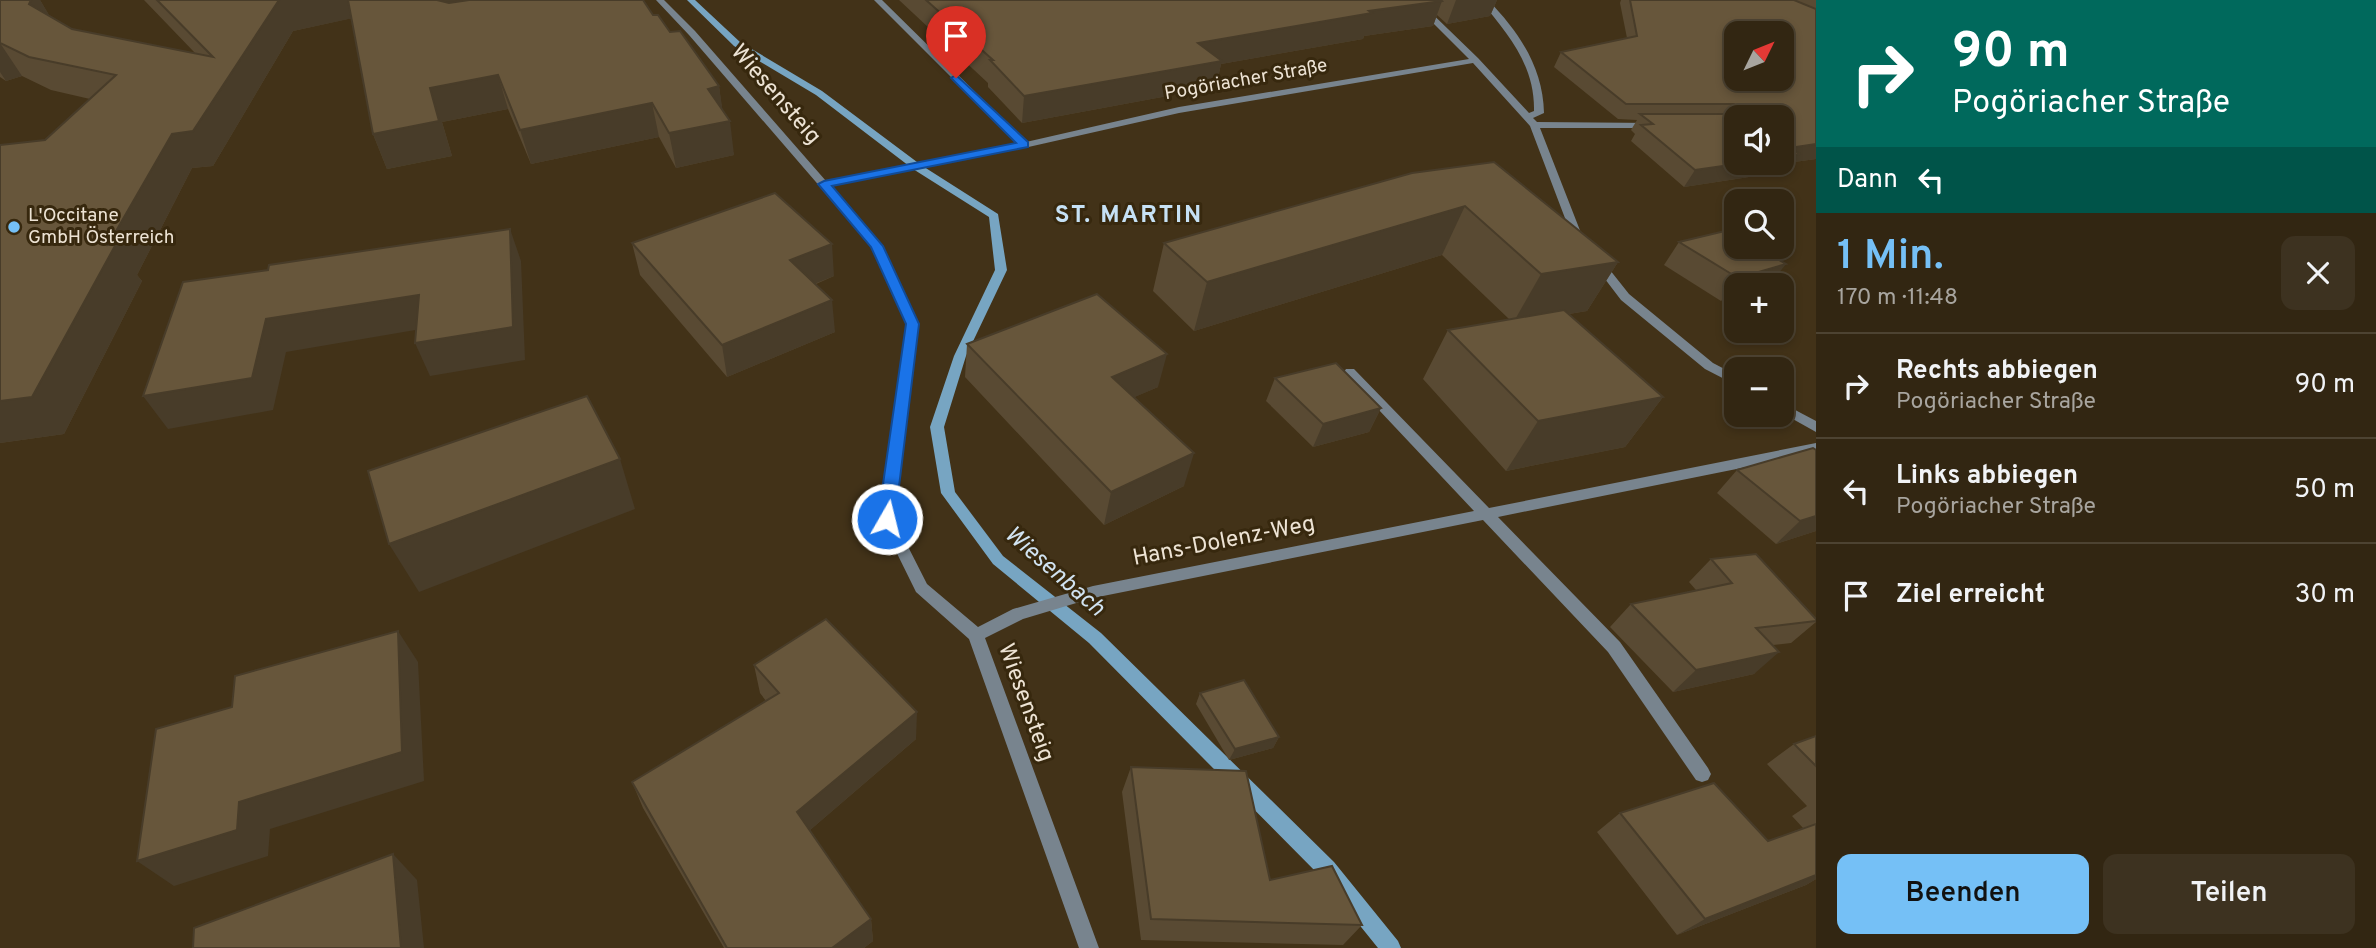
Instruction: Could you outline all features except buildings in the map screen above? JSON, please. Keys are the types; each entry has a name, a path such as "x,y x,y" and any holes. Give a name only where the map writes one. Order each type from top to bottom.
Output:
{"street":[{"name":"Wiesensteig","path":"660,0 692,33 877,246 913,324 887,519 921,588 976,635 1088,948"},
{"path":"878,0 1024,145"},
{"path":"1414,0 1475,60 1530,121 1576,234 1584,245"},
{"path":"1484,0 1529,58 1541,91 1539,113 1530,121"},
{"name":"Pogöriacher Straße","path":"824,184 1024,145 1179,110 1475,60"},
{"path":"1530,121 1665,124"},
{"path":"1592,255 1625,297 1709,366 1724,374"},
{"path":"1350,372 1614,647 1702,774"},
{"path":"1794,414 1816,426"},
{"name":"Hans-Dolenz-Weg","path":"976,635 1019,614 1093,592 1816,448"}],"waterway":[{"name":"Wiesenbach","path":"691,0 737,44 819,93 917,167 994,216 1001,270 960,356 937,427 948,493 998,560 1095,638 1327,869 1391,948"}],"place":[{"name":"L'Occitane GmbH Österreich","path":"14,227"}],"district":[{"name":"ST. MARTIN","path":"1129,216"}],"route":[{"path":"887,519 913,324 877,246 824,184 1024,145 956,78"}]}
